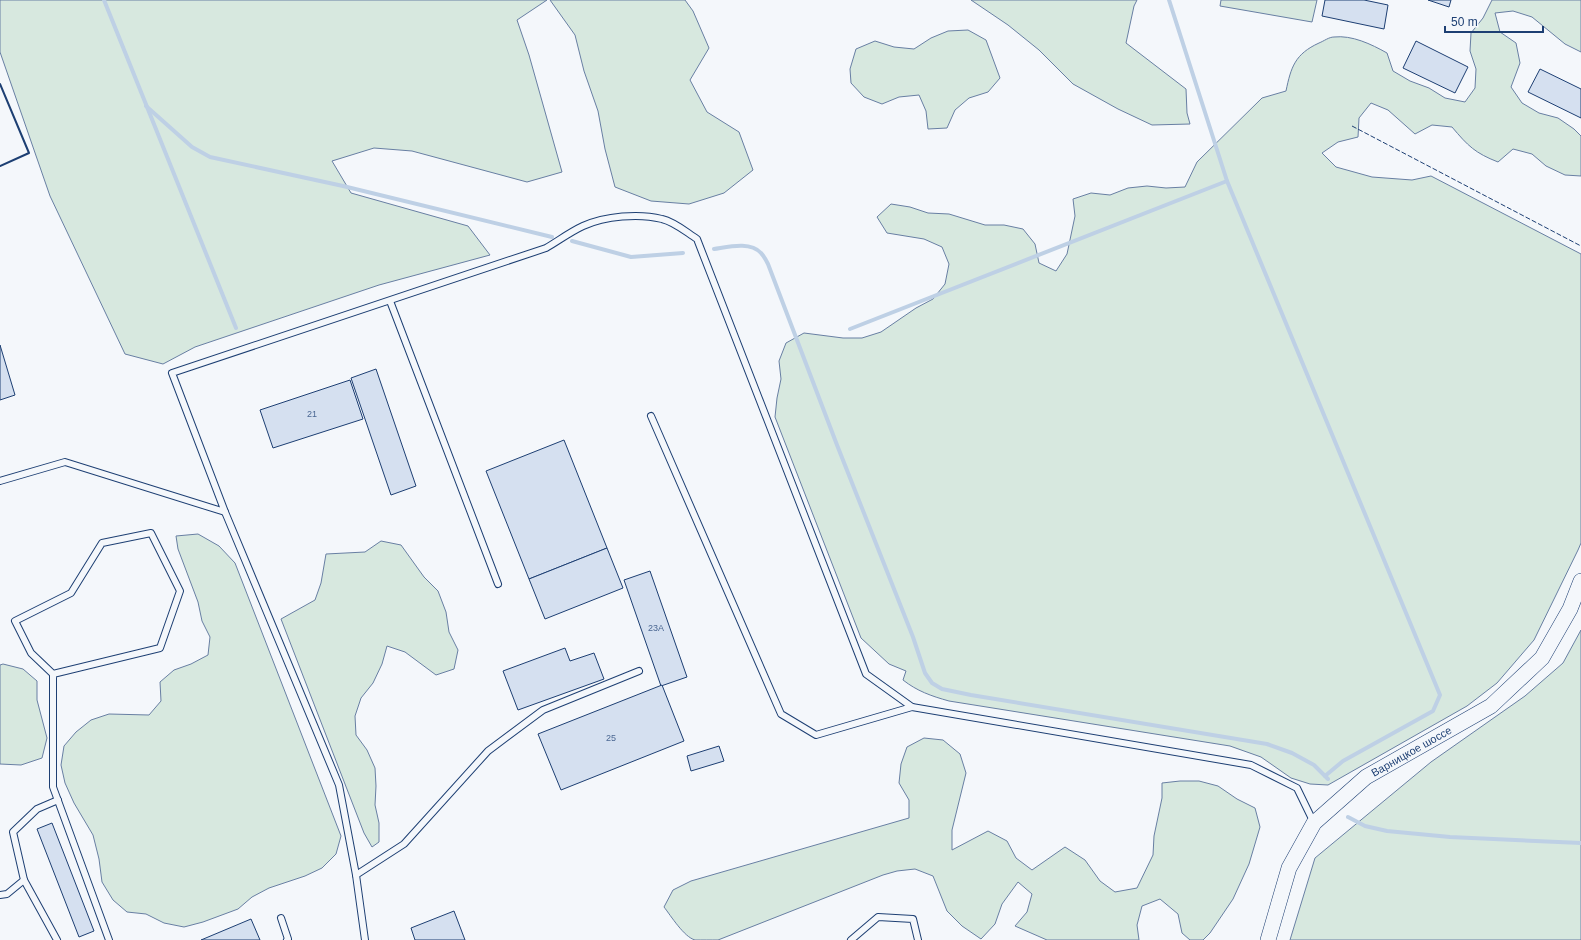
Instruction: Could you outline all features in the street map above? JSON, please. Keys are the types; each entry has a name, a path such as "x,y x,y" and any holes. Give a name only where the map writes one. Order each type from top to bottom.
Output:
{"street":[{"name":"Варницкое шоссе","path":"1268,940 1288,868 1314,823 1366,777 1491,706 1542,658 1570,609 1581,581"}],"lane":[{"path":"365,940 356,875 339,785 225,512 172,373 546,248 583,226 603,219 624,216 663,219 681,228 697,239 866,674 912,707"},
{"path":"390,301 498,584"},
{"path":"651,416 781,714 816,735 912,707 1251,764 1297,788 1314,823"},
{"path":"0,481 65,462 225,512"},
{"path":"53,674 160,648 180,591 151,533 102,543 71,593 15,621 31,653 53,674 53,787 109,940"},
{"path":"356,875 404,844 488,751 543,710 639,671"},
{"path":"57,940 24,880 14,832 37,809 58,800"},
{"path":"0,895 7,894 24,880"},
{"path":"851,940 878,917 913,920 918,940"},
{"path":"281,918 288,939 287,940"}],"shaded area":[{"path":"0,0 547,0 517,20 529,55 562,172 527,182 412,151 374,148 332,161 351,193 468,226 490,255 379,285 195,347 163,364 125,354 50,196 0,52"},
{"path":"550,0 685,0 693,11 709,48 690,80 707,112 739,132 753,170 724,193 689,204 651,201 615,187 605,149 598,111 584,71 575,35"},
{"path":"971,0 1137,0 1134,6 1126,43 1186,89 1187,113 1190,124 1152,125 1118,109 1073,84 1039,50 1008,25"},
{"path":"1221,0 1317,0 1312,22 1220,6"},
{"path":"1492,0 1581,0 1581,52 1565,44 1532,17 1513,11 1495,13 1500,32 1516,43 1520,63 1511,87 1522,103 1539,113 1558,118 1581,136 1581,176 1565,175 1546,166 1532,154 1513,149 1498,162 1472,148 1452,127 1432,125 1415,134 1388,110 1371,103 1359,118 1358,137 1338,142 1322,153 1336,167 1372,177 1412,180 1431,176 1581,254 1581,543 1534,640 1497,683 1467,706 1328,785 1310,784 1291,778 1261,757 1230,746 949,701 924,693 903,680 906,671 889,664 861,638 775,417 781,379 779,361 786,343 804,333 843,338 862,338 881,332 916,308 933,299 945,284 949,264 942,247 924,239 887,233 877,217 891,204 910,207 928,213 949,214 985,225 1004,225 1023,229 1035,244 1039,263 1056,271 1067,254 1075,216 1073,199 1091,193 1110,195 1128,188 1147,186 1166,188 1185,187 1197,162 1262,98 1286,91 1295,62 1304,52 1328,38 1348,37 1374,46 1387,53 1393,71 1410,81 1429,88 1445,98 1465,102 1475,88 1476,69 1470,51 1471,33 1483,18"},
{"path":"968,30 986,40 1000,78 988,92 969,98 955,110 947,128 928,129 926,111 919,95 899,97 882,104 864,97 851,83 850,69 856,49 875,41 894,47 914,49 931,38 948,31"},
{"path":"198,534 219,546 235,563 341,836 336,854 322,868 305,876 269,888 252,897 238,909 203,922 184,927 164,923 146,914 127,912 113,900 102,882 99,859 93,835 74,803 65,783 61,765 64,746 76,732 91,720 109,714 149,715 161,701 160,682 174,670 191,664 208,655 210,637 202,621 198,602 178,549 176,536"},
{"path":"381,541 401,545 424,577 438,591 446,612 449,632 458,650 454,669 436,675 405,652 387,646 382,664 373,683 361,698 355,716 356,735 367,750 375,768 375,805 379,823 379,842 372,847 364,833 281,619 315,600 321,583 326,554 365,552"},
{"path":"1581,630 1581,940 1290,940 1315,858 1431,762 1525,696 1563,663"},
{"path":"3,664 23,669 37,681 37,700 47,738 42,758 21,765 0,764 0,665"},
{"path":"924,738 943,740 960,754 966,773 952,830 952,850 988,831 1007,841 1016,858 1032,870 1065,847 1085,860 1100,881 1115,892 1137,888 1153,855 1154,836 1162,798 1162,783 1199,781 1218,786 1237,799 1255,808 1260,827 1249,864 1233,899 1210,933 1203,940 1190,940 1182,933 1178,914 1160,899 1142,906 1137,925 1139,940 1047,940 1015,926 1027,912 1032,894 1018,882 1002,904 995,924 981,939 962,926 947,911 933,876 915,869 897,871 883,875 718,940 695,940 686,935 664,907 673,890 691,881 909,818 909,800 899,783 901,764 907,747"}],"building":[{"path":"1325,0 1364,0 1388,5 1384,29 1322,16"},
{"path":"1428,0 1451,0 1449,7"},
{"path":"1416,41 1468,67 1455,93 1403,68"},
{"path":"1540,69 1581,89 1581,118 1528,92"},
{"path":"0,345 15,395 0,400"},
{"path":"376,369 416,486 391,495 351,378"},
{"path":"350,380 363,419 273,448 260,410"},
{"path":"564,440 607,548 529,579 486,471"},
{"path":"607,548 623,588 545,619 529,579"},
{"path":"650,571 687,677 661,686 624,580"},
{"path":"565,648 570,661 594,653 604,679 518,710 503,671"},
{"path":"662,685 684,741 561,790 538,734"},
{"path":"719,746 724,761 691,771 687,756"},
{"path":"52,823 94,931 79,937 37,829"},
{"path":"454,911 465,940 415,940 411,928"},
{"path":"251,919 260,940 201,940"}],"waterway":[{"path":"104,0 236,328"},
{"path":"1169,0 1227,181 1440,695 1433,711 1343,761 1325,776"},
{"path":"146,106 192,147 210,157 343,186 552,237"},
{"path":"850,329 1227,181"},
{"path":"572,241 631,257 683,253"},
{"path":"714,249 732,246 745,246 756,249 764,257 913,637 925,673 932,683 942,689 971,695 1267,744 1292,753 1314,765 1328,779"},
{"path":"1348,817 1365,826 1387,831 1450,837 1581,843"}],"fence":[{"path":"1352,126 1581,246"}],"wall":[{"path":"0,84 29,153 0,166"}]}
